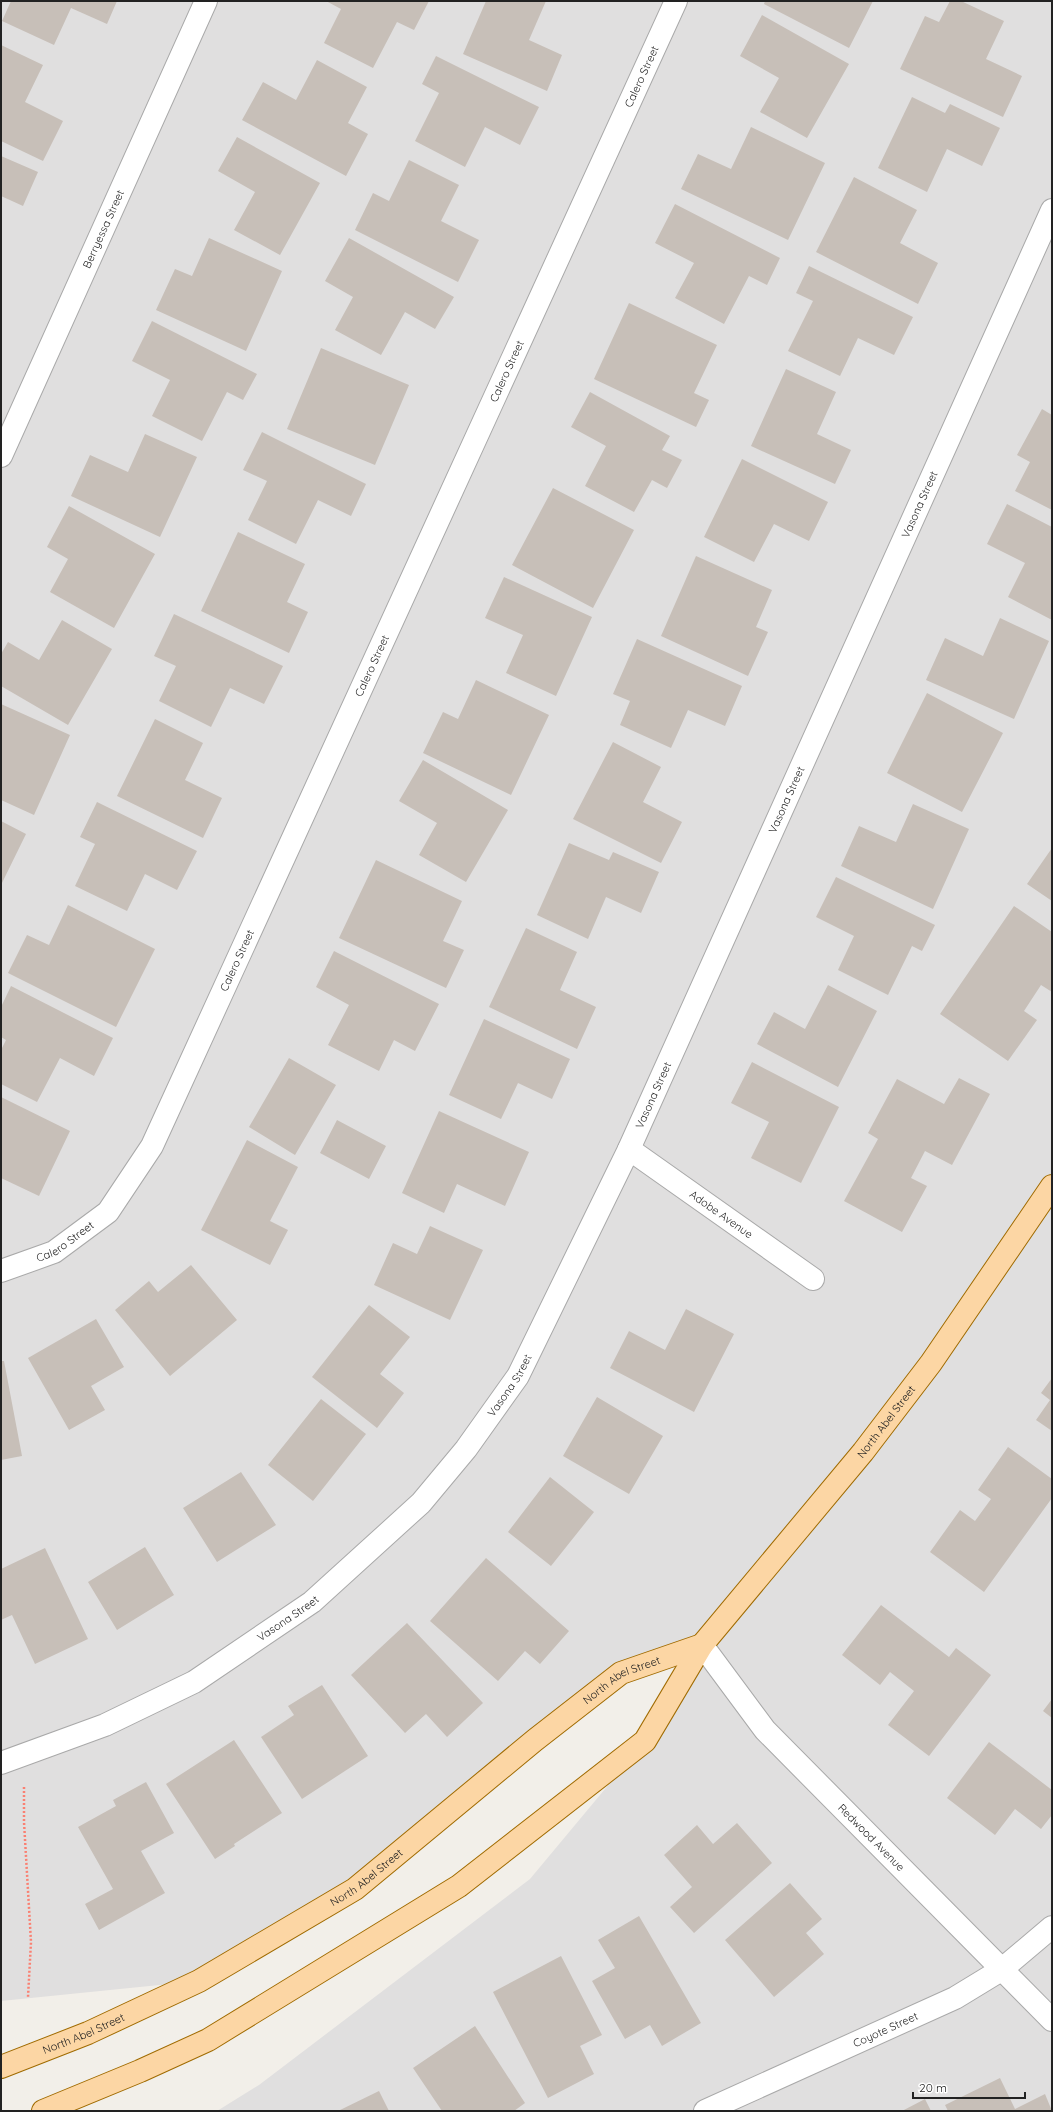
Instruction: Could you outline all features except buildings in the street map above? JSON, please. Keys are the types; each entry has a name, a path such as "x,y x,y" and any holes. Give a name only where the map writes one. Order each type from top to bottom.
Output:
{"main road":[{"name":"North Abel Street","path":"43,2111 140,2071 208,2040 459,1886 645,1741 702,1645 863,1452 926,1369 1052,1186"},
{"name":"North Abel Street","path":"1,2067 88,2033 199,1981 355,1889 535,1740 622,1673 702,1645"}],"street":[{"name":"Berryessa Street","path":"1,456 206,1"},
{"name":"Calero Street","path":"1,1271 54,1252 108,1212 152,1146 676,1"},
{"name":"Vasona Street","path":"1,1763 105,1726 194,1682 312,1602 421,1503 466,1449 518,1376 629,1149 1052,210"},
{"name":"Adobe Avenue","path":"629,1149 813,1279"},
{"name":"Redwood Avenue","path":"702,1645 765,1730 1052,2020"},
{"name":"Coyote Street","path":"705,2111 955,1998 1001,1970 1052,1927"}],"path":[{"path":"24,1756 24,1822 31,1942 28,1997"}],"shaded area":[{"path":"1,1 1052,1 1052,2111 217,2111 259,2085 530,1879 645,1741 701,1646 621,1673 355,1889 199,1981 1,2001"}]}
